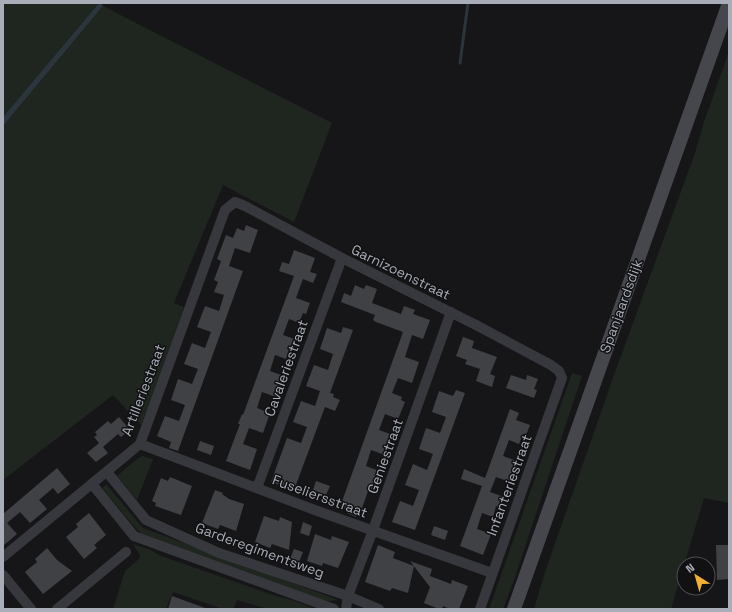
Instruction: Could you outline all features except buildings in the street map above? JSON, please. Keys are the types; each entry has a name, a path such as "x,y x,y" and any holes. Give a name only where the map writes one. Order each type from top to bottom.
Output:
{"street":[{"name":"Spanjaardsdijk","path":"514,609 729,3"},
{"name":"Garnizoenstraat","path":"229,205 235,202 245,206 342,258 451,312 559,370"},
{"name":"Artilleriestraat","path":"3,557 140,444 215,235 225,210 229,205"},
{"name":"Cavaleriestraat","path":"258,488 342,258"},
{"name":"Geniestraat","path":"346,609 348,596 374,530 451,312"},
{"name":"Infanteriestraat","path":"480,609 562,378 559,370"},
{"name":"Fuseliersstraat","path":"140,444 492,574"},
{"name":"Garderegimentsweg","path":"107,472 146,520 219,553 348,596 379,609"},
{"path":"92,484 134,536 334,609"},
{"path":"57,609 126,552"},
{"path":"3,575 31,609"}],"shaded area":[{"path":"3,3 99,3 3,117"},
{"path":"99,3 103,6 3,126 3,117"},
{"path":"103,6 332,123 294,222 223,185 174,303 184,307 141,425 113,395 3,480 3,126"},
{"path":"729,51 729,503 704,498 687,556 676,556 676,592 671,609 534,609 545,572 614,375 695,153 704,122"},
{"path":"572,373 582,376 514,580 503,609 489,609"},
{"path":"142,456 153,459 137,500 117,476"},
{"path":"107,485 143,528 337,600 323,600 141,533 103,489 104,486"},
{"path":"133,544 151,550 161,556 315,609 267,609 237,600 233,609 223,609 173,592 166,609 113,609 125,571 140,558 140,555"}],"waterway":[{"path":"460,63 468,3"}]}
